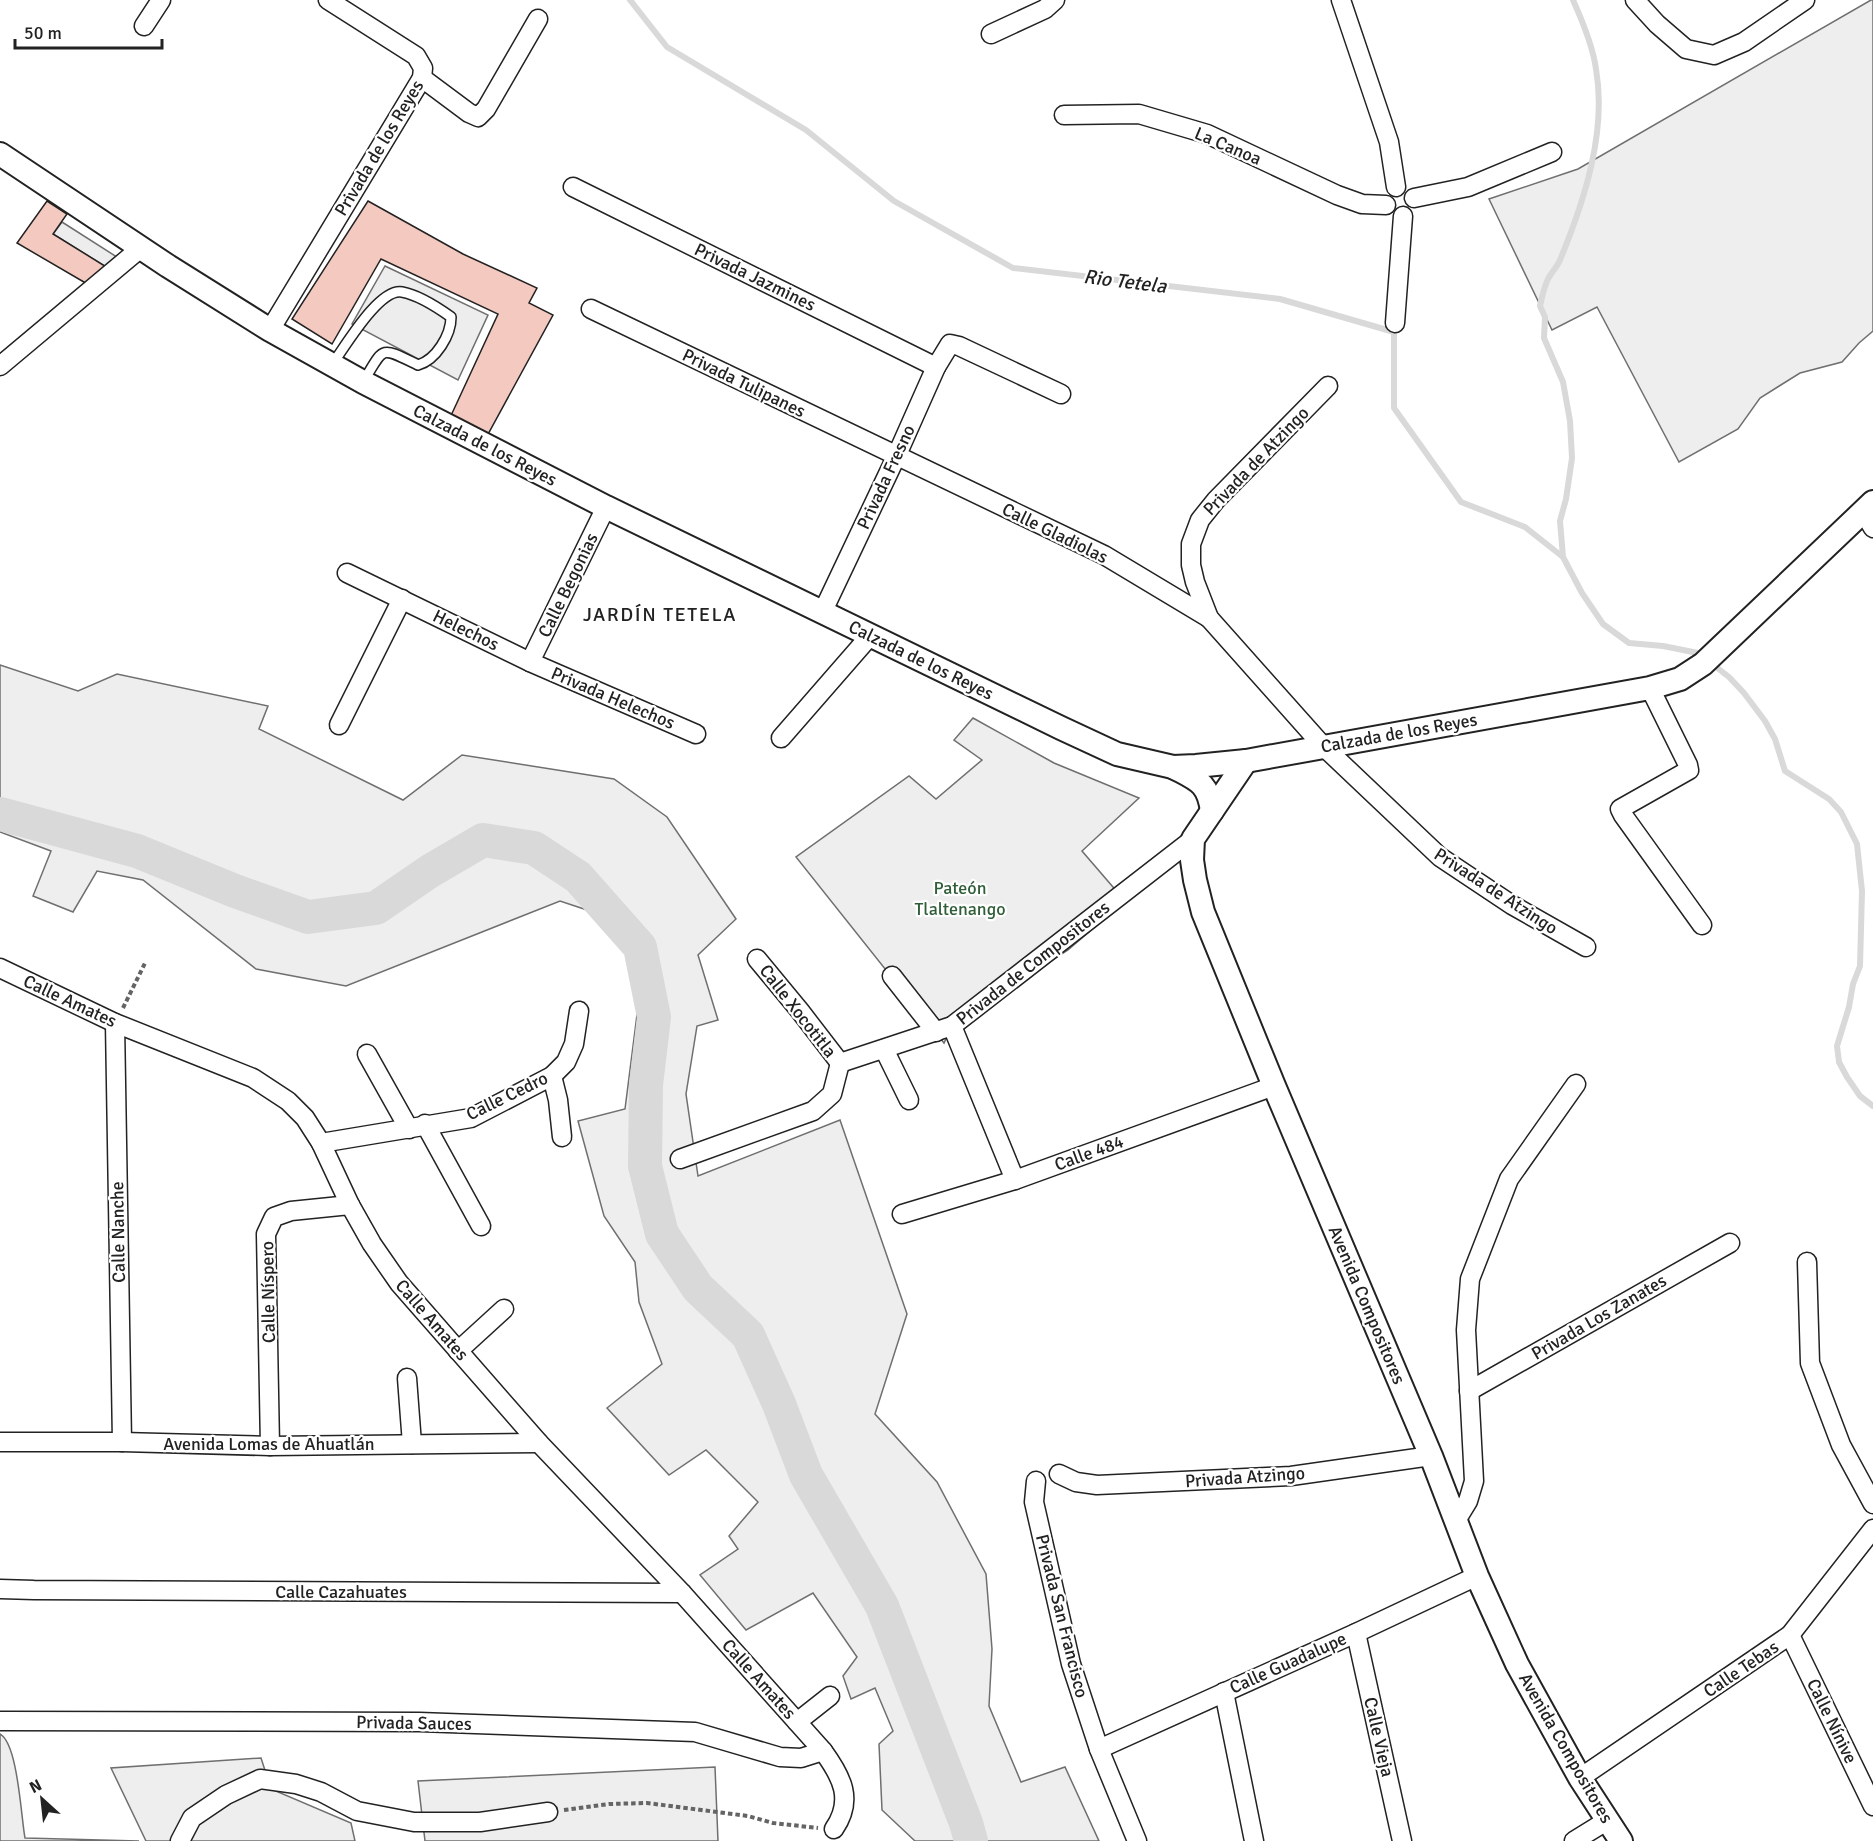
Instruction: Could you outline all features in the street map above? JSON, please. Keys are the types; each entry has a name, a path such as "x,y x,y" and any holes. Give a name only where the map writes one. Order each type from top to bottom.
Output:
{"street":[{"path":"144,26 161,0"},
{"path":"991,34 1045,9 1056,0"},
{"path":"1341,0 1389,142 1396,188"},
{"path":"1635,0 1657,24 1686,49 1714,55 1744,42 1805,0"},
{"name":"Privada de los Reyes","path":"270,330 422,78 423,68 416,56 333,1"},
{"path":"422,78 478,117 486,109 538,19"},
{"name":"La Canoa","path":"1064,115 1140,114 1207,134 1362,204 1386,205"},
{"path":"1414,198 1468,187 1552,152"},
{"name":"Calzada de los Reyes","path":"0,154 168,266 270,330 363,382 606,507 823,611 869,637 1117,754 1173,767 1327,751 1673,682 1703,664 1729,642 1870,514"},
{"name":"Privada Jazmines","path":"573,187 936,367"},
{"path":"1395,323 1403,216 1412,209 1414,198 1407,189 1396,188 1387,194 1386,205 1392,214 1403,216"},
{"path":"0,366 142,247"},
{"name":"Privada Tulipanes","path":"591,309 896,457"},
{"name":"Privada Fresno","path":"823,611 936,367 950,344 959,346 1061,394"},
{"name":"Privada de Atzingo","path":"1328,386 1216,500 1200,520 1191,544 1191,565 1209,618 1327,751 1440,857 1512,905 1586,946"},
{"name":"Calle Gladiolas","path":"896,457 1104,555 1209,618"},
{"name":"Calle Begonias","path":"530,662 606,507"},
{"name":"Helechos","path":"347,573 530,662"},
{"path":"339,725 402,599"},
{"path":"782,738 869,637"},
{"name":"Privada Helechos","path":"530,662 696,734"},
{"path":"1650,688 1689,770 1620,809 1702,925"},
{"path":"1193,839 1246,761"},
{"path":"1173,767 1199,780 1210,796 1212,811"},
{"name":"Privada de Compositores","path":"840,1064 944,1029 1193,839"},
{"name":"Avenida Compositores","path":"1193,839 1192,860 1203,912 1457,1519 1477,1576 1517,1664 1580,1778 1621,1841"},
{"name":"Calle Xocotitla","path":"757,959 840,1064"},
{"name":"Calle Amates","path":"0,968 115,1023 253,1078 288,1101 305,1118 321,1143 350,1205 372,1244 399,1283 538,1443 682,1593 836,1768 844,1790 843,1815 834,1829"},
{"path":"892,976 944,1029 1015,1180"},
{"name":"Calle Cedro","path":"321,1143 471,1118 552,1076 566,1062 574,1044 579,1011"},
{"name":"Calle Nanche","path":"115,1023 122,1442"},
{"path":"884,1050 909,1100"},
{"path":"367,1054 481,1226"},
{"path":"680,1159 813,1111 832,1094 840,1064"},
{"path":"552,1076 558,1100 562,1137"},
{"path":"1457,1519 1468,1501 1474,1481 1466,1330 1470,1279 1509,1179 1576,1084"},
{"name":"Calle 484","path":"902,1214 1015,1180 1274,1086"},
{"name":"Calle Níspero","path":"270,1446 266,1234 274,1217 291,1211 350,1205"},
{"name":"Privada Los Zanates","path":"1469,1391 1730,1243"},
{"path":"1808,1263 1810,1363 1841,1445 1873,1504"},
{"path":"458,1351 504,1309"},
{"path":"407,1377 412,1444"},
{"name":"Avenida Lomas de Ahuatlán","path":"0,1442 122,1442 270,1446 538,1443"},
{"name":"Privada Atzingo","path":"1059,1474 1076,1482 1097,1485 1280,1476 1431,1456"},
{"name":"Privada San Francisco","path":"1036,1481 1034,1502 1071,1664 1099,1749 1137,1841"},
{"name":"Calle Tebas","path":"1580,1778 1790,1635 1873,1528"},
{"name":"Calle Guadalupe","path":"1099,1749 1477,1576"},
{"name":"Calle Cazahuates","path":"0,1589 682,1593"},
{"name":"Calle Vieja","path":"1356,1633 1402,1841"},
{"name":"Calle Nínive","path":"1790,1635 1873,1806"},
{"path":"1224,1692 1254,1841"},
{"path":"797,1722 830,1696"},
{"name":"Privada Sauces","path":"0,1721 419,1722 695,1732 780,1757 801,1758 823,1751"},
{"path":"180,1841 192,1818 226,1795 260,1779 296,1784 357,1811 414,1822 480,1822 548,1812"},
{"path":"1574,1841 1608,1820"}],"lane":[{"path":"332,365 373,308 400,291 437,307 451,317 451,327 445,339 425,363 417,365 393,351 386,352 379,355 363,382"}],"path":[{"path":"115,1023 146,963"},
{"path":"548,1812 609,1804 647,1803 748,1816 801,1828 834,1829"}],"green space":[{"path":"1873,0 1873,331 1842,362 1800,373 1760,398 1738,429 1679,462 1597,307 1552,330 1489,199 1578,169"},
{"path":"0,665 78,691 117,674 268,706 259,729 403,800 462,755 614,779 667,817 736,919 698,955 718,1020 697,1026 686,1094 698,1176 840,1120 907,1314 875,1414 937,1482 986,1574 992,1649 989,1706 1021,1782 1065,1767 1099,1841 915,1841 882,1810 879,1744 893,1731 875,1688 851,1699 843,1676 857,1657 813,1593 746,1630 700,1575 738,1549 729,1536 758,1502 706,1450 669,1475 607,1408 662,1364 639,1302 635,1262 604,1216 578,1121 625,1109 640,991 628,957 593,912 560,901 346,986 256,969 143,880 97,871 73,912 33,896 51,851 0,832"},
{"name":"Pateón Tlaltenango","path":"973,718 1054,763 1139,798 1082,851 1125,901 1068,950 952,1026 944,1043 796,857 909,776 936,799 982,760 954,740"},
{"path":"0,1734 6,1740 15,1766 25,1838 139,1841 0,1841"},
{"path":"261,1758 271,1789 351,1823 355,1841 146,1841 111,1768"},
{"path":"715,1767 718,1841 425,1841 418,1781"}],"shaded area":[{"path":"62,222 120,259 108,268 53,234"},
{"path":"385,266 488,315 458,380 352,324"}],"building":[{"path":"47,201 67,214 53,234 108,268 89,285 17,243"},
{"path":"368,201 463,254 537,288 529,303 553,315 487,436 448,422 498,314 381,259 332,344 292,319"}],"waterway":[{"name":"Rio Tetela","path":"630,0 667,47 806,130 894,201 1013,268 1280,299 1394,332 1394,408 1461,502 1525,527 1563,557"},
{"path":"1573,0 1590,43 1599,93 1596,142 1585,191 1560,260 1543,292 1540,306 1545,317 1544,338 1563,382 1570,421 1572,458 1560,521 1563,557 1582,593 1603,624 1629,643 1663,646 1698,653 1729,677 1765,721 1775,739 1785,771 1829,799 1841,812 1857,844 1862,891 1860,966 1837,1046 1839,1062 1847,1077 1860,1096 1873,1106"},
{"path":"0,814 137,851 235,891 308,917 376,908 430,871 483,840 534,848 578,877 640,947 654,1017 646,1085 645,1166 662,1234 698,1288 748,1335 779,1404 806,1475 882,1606 971,1841"}],"district":[{"name":"JARDÍN TETELA","path":"660,614"}]}
